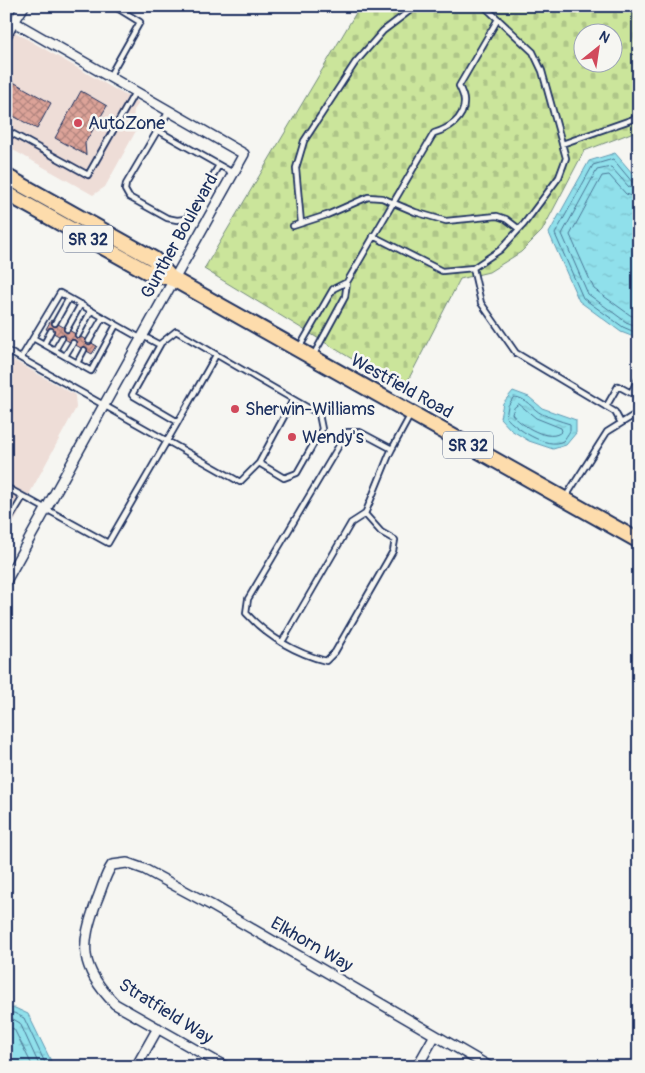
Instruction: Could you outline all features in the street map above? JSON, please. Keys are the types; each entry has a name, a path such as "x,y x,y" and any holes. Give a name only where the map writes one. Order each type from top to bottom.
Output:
{"main road":[{"name":"Westfield Road","path":"6,176 154,259 173,279"},
{"name":"Westfield Road","path":"6,193 146,271 173,279 639,541"}],"street":[{"path":"6,36 24,6"},
{"name":"Gunther Boulevard","path":"6,581 244,154 14,22"},
{"name":"Elkhorn Way","path":"112,865 127,864 166,880 211,904 490,1067"},
{"name":"Stratfield Way","path":"112,865 105,876 88,929 85,946 87,962 103,991 115,1004 226,1067"},
{"path":"136,1067 158,1028"},
{"path":"416,1067 435,1035"}],"lane":[{"path":"109,77 140,22 114,6"},
{"path":"301,223 296,168 304,142 355,63 383,31 416,6"},
{"path":"374,236 442,271 472,268 500,250 519,229 559,177 566,158 542,71 534,52 484,6"},
{"path":"312,357 345,298 347,282 434,133 446,129 457,120 463,110 464,101 459,86 498,19"},
{"path":"6,130 88,174 136,92"},
{"path":"169,111 126,184 125,190 129,197 167,218 185,219 192,212 218,165"},
{"path":"562,144 639,117"},
{"path":"158,130 233,173"},
{"path":"293,226 327,215 368,197 382,198 415,212 446,221 497,216 506,219 519,229"},
{"path":"472,268 481,303 516,353 615,412 621,423"},
{"path":"298,349 333,289 347,282"},
{"path":"21,358 60,293 116,325 160,345"},
{"path":"55,322 69,298"},
{"path":"67,329 80,304"},
{"path":"78,335 91,311"},
{"path":"89,341 103,317"},
{"path":"33,338 91,371 116,325"},
{"path":"44,344 50,331"},
{"path":"178,422 132,395 160,345 176,332 318,414 322,429 297,473 284,478 259,463"},
{"path":"55,350 62,338"},
{"path":"65,356 72,344"},
{"path":"6,350 240,482 259,463 294,400"},
{"path":"77,363 84,350"},
{"path":"6,487 108,543 216,355"},
{"path":"606,407 618,386 631,393 639,377"},
{"path":"564,499 607,432 639,412"},
{"path":"282,642 351,523 365,514 375,485 411,413"},
{"path":"365,514 381,532 395,540 393,551 335,652 326,661 312,657 259,628 246,613 248,599 347,432 360,432 392,449"},
{"path":"6,525 23,497"}],"shaded area":[{"path":"6,27 139,103 134,110 133,121 137,129 105,187 93,195 6,146"},
{"path":"6,356 75,395 76,408 6,537"}],"green space":[{"path":"360,6 639,6 639,130 584,151 542,231 521,252 489,272 460,279 403,390 204,269"}],"water":[{"path":"615,153 639,181 639,339 621,332 579,301 549,233 589,161"},
{"path":"513,391 529,397 542,408 576,420 576,433 566,445 553,449 529,441 511,430 500,418 503,403"},
{"path":"15,1008 28,1014 52,1063 51,1067 6,1067 6,1009"}],"building":[{"path":"6,78 51,103 37,129 6,112"},
{"path":"81,91 107,106 85,143 86,155 55,138"},
{"path":"51,320 97,346 92,354 46,329"}],"place":[{"name":"AutoZone","path":"78,123"},
{"name":"Sherwin-Williams","path":"235,409"},
{"name":"Wendy's","path":"292,437"}]}
